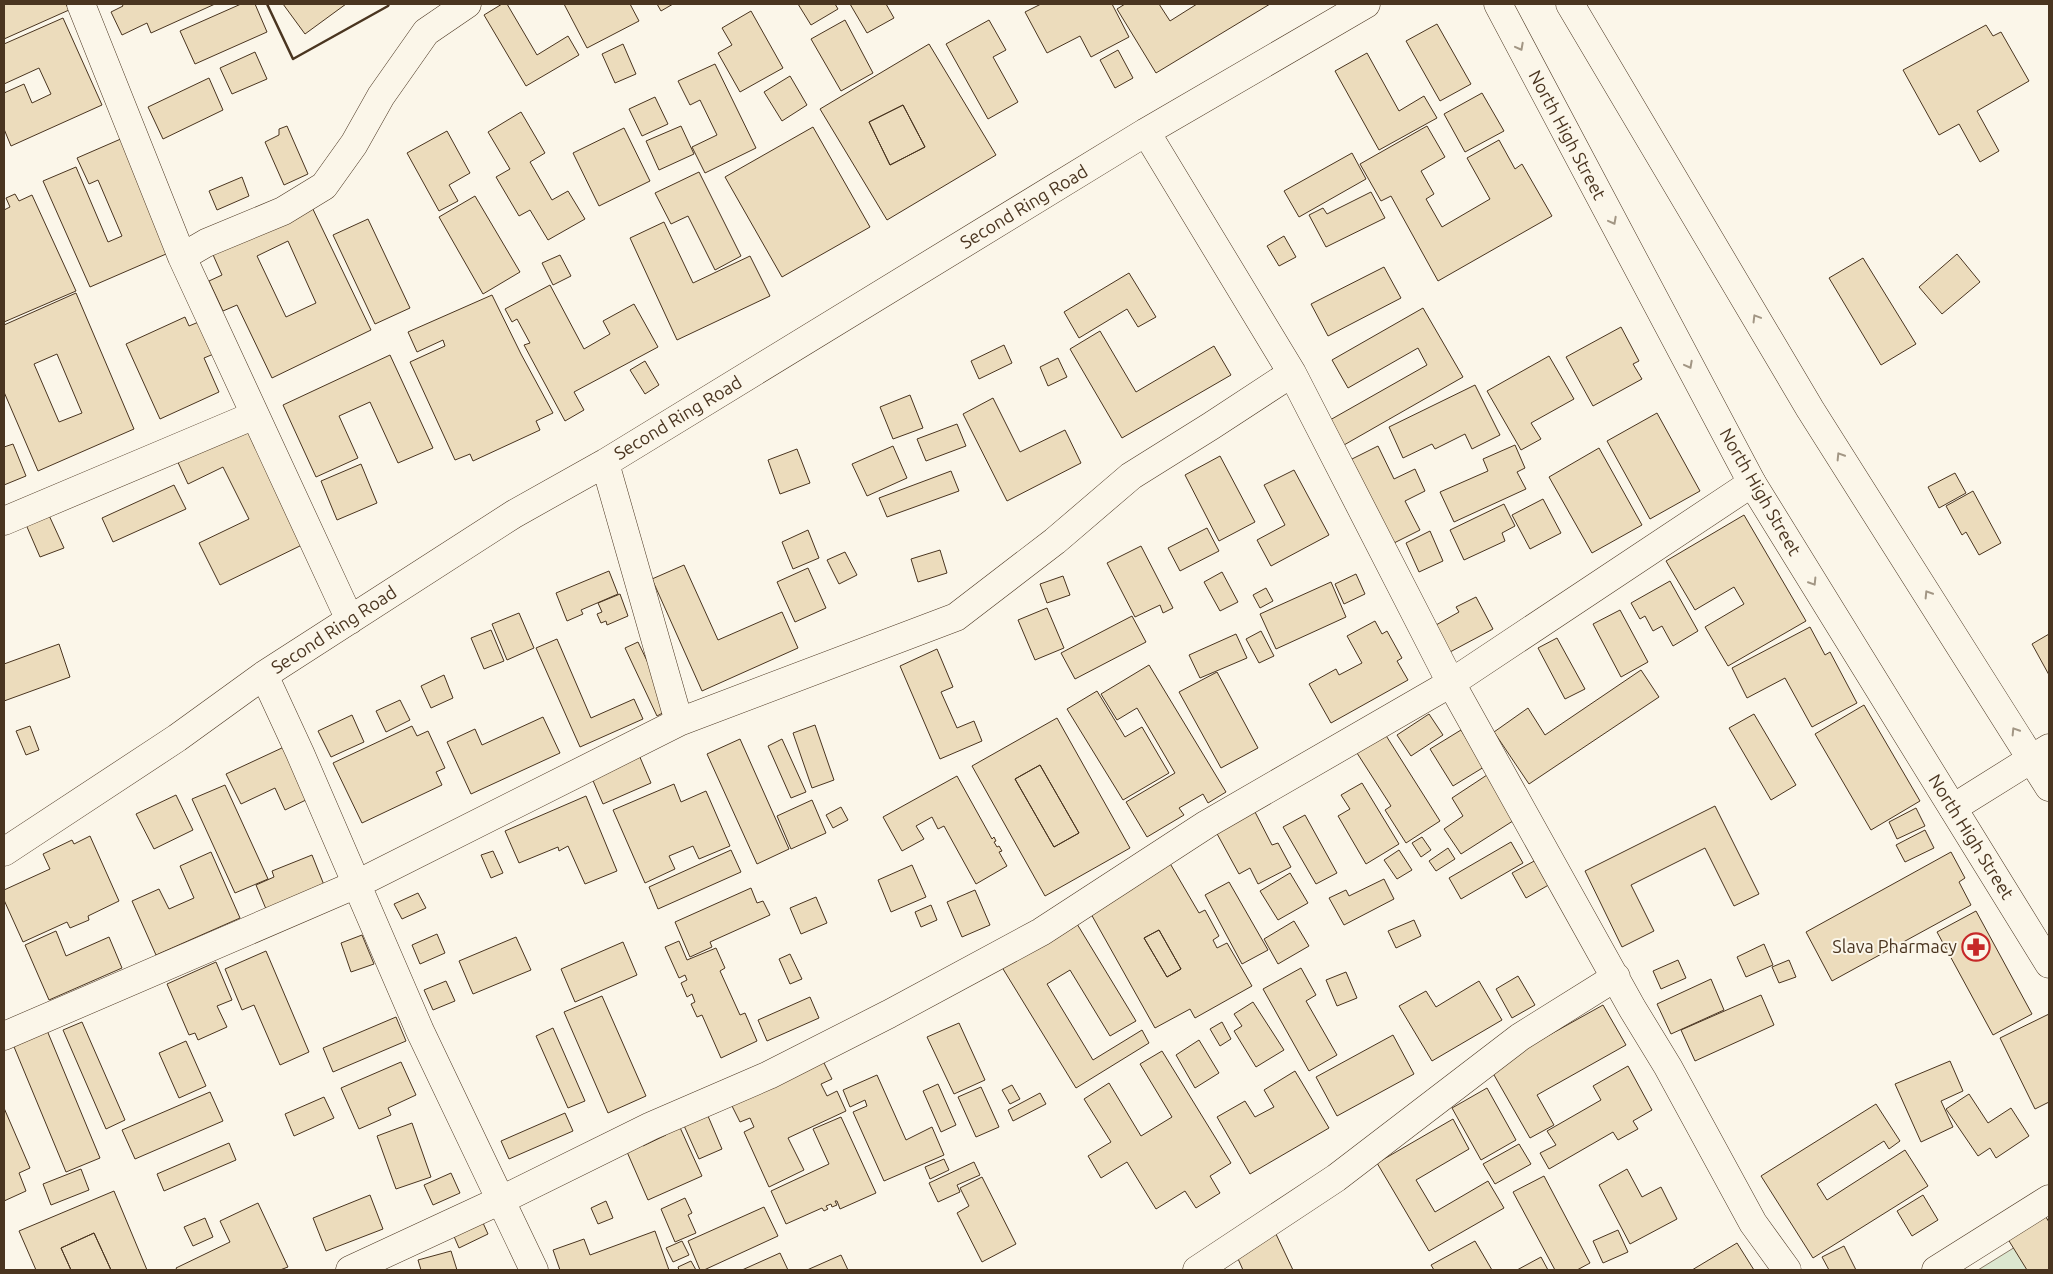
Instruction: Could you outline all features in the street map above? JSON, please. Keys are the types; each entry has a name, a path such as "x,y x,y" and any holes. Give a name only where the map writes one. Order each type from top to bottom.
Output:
{"main road":[{"path":"80,4 182,257 350,620"},
{"path":"182,257 206,243 283,211 324,186 354,144 381,96 426,32 467,4"},
{"name":"Second Ring Road","path":"4,852 169,743 264,675 514,514 605,463 1146,132 1366,4"},
{"name":"North High Street","path":"1498,4 1752,483 2049,964"},
{"path":"1570,4 1810,409 2041,753 2049,787"},
{"path":"1146,132 1292,373 1451,683 1632,1008 1668,1067 1753,1224 1787,1270"},
{"path":"4,1036 357,884 679,722 956,617 1055,541 1131,476 1292,373"},
{"path":"4,521 255,415"},
{"path":"605,463 679,722"},
{"path":"350,1270 501,1200 651,1126 769,1075 889,1014 1033,936 1207,824 1451,683 1752,483"},
{"path":"264,675 300,753 420,1031 534,1270"},
{"path":"1953,808 2041,753"},
{"path":"1197,1270 1336,1178 1520,1037 1616,977"},
{"path":"1936,1270 2049,1199"}],"green space":[{"path":"2049,1226 2049,1270 1978,1270"}],"building":[{"path":"4,4 66,4 69,10 4,39"},
{"path":"122,4 215,4 151,33 147,23 122,35 111,12 123,6"},
{"path":"241,4 255,4 267,32 195,64 180,31"},
{"path":"283,4 346,4 305,34"},
{"path":"502,4 507,4 537,55 568,36 579,55 526,86 484,15"},
{"path":"564,4 630,4 639,21 587,48"},
{"path":"657,4 673,4 661,11"},
{"path":"798,4 835,4 838,9 811,25"},
{"path":"850,4 886,4 894,18 867,33"},
{"path":"1041,4 1112,4 1129,37 1091,57 1080,36 1047,53 1025,12"},
{"path":"1125,4 1159,4 1170,21 1197,4 1270,4 1156,73 1117,9"},
{"path":"751,11 783,68 740,92 718,53 732,45 722,28"},
{"path":"63,18 102,105 11,146 4,129 4,93 24,84 32,103 51,94 39,68 4,84 4,44"},
{"path":"845,20 873,73 841,91 811,39"},
{"path":"989,20 1006,50 993,57 1018,102 988,119 946,44"},
{"path":"1437,24 1471,84 1440,101 1406,41"},
{"path":"1986,25 1993,36 2001,32 2029,81 1977,111 1999,151 1980,162 1959,124 1939,135 1903,70"},
{"path":"623,44 636,74 615,83 602,54"},
{"path":"929,44 996,155 887,220 820,109","holes":["903,105 925,147 890,165 869,122"]},
{"path":"1118,50 1133,78 1115,88 1100,60"},
{"path":"255,52 267,79 232,94 220,68"},
{"path":"1367,53 1399,111 1424,96 1437,118 1379,150 1335,71"},
{"path":"715,64 756,148 705,173 692,147 717,135 700,100 690,105 678,81"},
{"path":"790,76 807,105 782,121 764,92"},
{"path":"209,78 223,110 163,139 148,107"},
{"path":"1482,93 1504,131 1465,152 1444,114"},
{"path":"655,97 668,124 642,136 629,109"},
{"path":"903,105 925,147 890,165 869,122"},
{"path":"521,112 545,153 530,162 552,200 568,191 585,219 548,240 530,210 519,216 496,177 510,169 488,132"},
{"path":"287,126 308,174 284,185 265,142 279,135 279,129"},
{"path":"681,126 694,154 659,170 646,141"},
{"path":"1427,126 1445,157 1421,171 1434,194 1426,199 1442,227 1490,199 1467,158 1499,140 1515,169 1522,164 1552,216 1438,281 1391,196 1381,201 1360,164"},
{"path":"813,127 870,227 782,277 725,177"},
{"path":"624,128 650,181 599,206 573,153"},
{"path":"447,131 470,173 449,185 458,201 439,211 407,153"},
{"path":"123,138 173,251 90,287 43,181 76,167 108,242 122,236 98,180 89,184 77,158"},
{"path":"1352,153 1366,179 1299,217 1284,191"},
{"path":"699,172 741,256 715,270 688,216 671,224 655,193"},
{"path":"242,177 249,196 217,210 209,191"},
{"path":"1371,192 1385,218 1326,247 1309,215 1323,208 1327,214"},
{"path":"15,194 19,201 32,195 76,291 4,322 4,210 10,207 6,198"},
{"path":"475,196 520,272 483,294 439,217"},
{"path":"309,201 371,330 272,378 237,305 223,311 209,281 222,275 210,248","holes":["288,241 316,303 286,317 257,256"]},
{"path":"368,219 410,308 375,324 333,235"},
{"path":"664,222 693,283 750,256 770,296 677,340 630,238"},
{"path":"1284,236 1296,257 1279,266 1267,246"},
{"path":"1957,254 1980,282 1942,314 1919,287"},
{"path":"560,255 571,276 553,285 542,263"},
{"path":"1863,258 1916,344 1881,365 1829,278"},
{"path":"1384,267 1401,298 1328,336 1311,304"},
{"path":"1129,273 1156,317 1138,327 1127,309 1079,338 1064,312"},
{"path":"550,285 584,349 610,334 603,321 634,304 658,347 574,392 584,410 565,421 524,345 530,343 517,319 512,322 505,309"},
{"path":"76,293 134,429 38,471 4,392 4,325","holes":["57,354 82,413 59,422 34,364"]},
{"path":"492,295 553,413 536,421 540,430 473,461 470,454 455,460 410,362 445,346 443,340 417,352 408,332"},
{"path":"1423,308 1463,377 1344,445 1330,420 1427,365 1418,348 1348,388 1332,360"},
{"path":"185,317 189,326 201,321 216,353 204,358 219,392 160,419 126,344"},
{"path":"1621,327 1639,361 1633,364 1642,379 1593,406 1566,357"},
{"path":"1100,331 1136,392 1214,346 1231,375 1122,438 1070,349"},
{"path":"1004,345 1012,363 979,379 971,361"},
{"path":"390,355 433,448 398,463 370,402 339,416 358,458 316,477 283,405"},
{"path":"1549,356 1574,399 1531,423 1541,439 1521,450 1487,391"},
{"path":"1058,358 1067,377 1048,386 1040,367"},
{"path":"645,361 659,385 645,394 630,370"},
{"path":"1475,385 1500,435 1472,449 1465,434 1435,449 1432,444 1403,458 1389,427"},
{"path":"910,395 923,428 893,439 880,407"},
{"path":"993,398 1020,452 1065,430 1081,463 1007,501 963,414"},
{"path":"1657,413 1700,491 1650,519 1607,441"},
{"path":"247,421 306,543 220,585 199,543 249,519 223,467 188,484 175,456"},
{"path":"957,424 966,446 926,461 917,439"},
{"path":"13,444 26,476 4,485 4,447"},
{"path":"1515,445 1525,468 1517,472 1526,489 1454,522 1440,492 1488,471 1483,459"},
{"path":"893,446 907,478 867,496 852,464"},
{"path":"1378,446 1394,479 1415,469 1425,491 1405,501 1420,530 1392,544 1350,460"},
{"path":"1599,448 1642,525 1592,553 1549,477"},
{"path":"797,449 810,483 780,494 768,460"},
{"path":"1220,456 1255,522 1219,541 1185,475"},
{"path":"361,464 377,503 337,520 321,481"},
{"path":"1294,470 1329,535 1271,566 1257,540 1285,525 1264,485"},
{"path":"951,471 959,491 887,517 879,498"},
{"path":"1955,473 1966,493 1939,508 1928,487"},
{"path":"174,485 186,509 113,542 102,518"},
{"path":"1973,491 2001,543 1979,555 1966,532 1962,535 1946,506"},
{"path":"1543,499 1561,533 1530,549 1512,515"},
{"path":"1504,504 1515,526 1502,533 1505,541 1464,560 1450,530"},
{"path":"47,511 64,548 40,557 24,520"},
{"path":"1744,515 1806,621 1728,666 1705,627 1744,604 1734,587 1695,610 1666,561"},
{"path":"1207,528 1219,551 1180,571 1168,548"},
{"path":"808,530 819,558 793,569 782,542"},
{"path":"1430,531 1443,561 1419,572 1406,543"},
{"path":"1141,546 1173,608 1163,613 1160,605 1135,617 1107,563"},
{"path":"940,550 947,573 918,582 911,559"},
{"path":"845,552 857,575 839,584 827,560"},
{"path":"684,565 718,640 782,612 798,648 702,691 652,579"},
{"path":"808,568 826,608 795,622 777,582"},
{"path":"609,571 618,594 581,610 583,614 567,621 556,593"},
{"path":"1222,572 1238,602 1220,611 1204,582"},
{"path":"1356,574 1365,594 1344,604 1335,584"},
{"path":"1063,576 1070,595 1047,603 1040,584"},
{"path":"1670,581 1698,631 1673,646 1662,626 1653,631 1645,616 1640,619 1631,603"},
{"path":"1331,582 1346,617 1276,649 1260,614"},
{"path":"1266,588 1273,601 1260,608 1253,595"},
{"path":"620,594 628,616 607,625 606,621 601,623 597,614 602,612 598,603"},
{"path":"1476,597 1493,629 1450,652 1436,625 1459,612 1456,607"},
{"path":"1047,608 1064,648 1035,660 1018,620"},
{"path":"1620,610 1648,662 1621,677 1593,624"},
{"path":"519,613 534,648 507,660 492,624"},
{"path":"1132,616 1146,642 1075,679 1061,653"},
{"path":"1375,621 1382,634 1387,631 1402,658 1397,661 1408,680 1331,723 1309,684 1336,669 1339,675 1362,663 1347,636"},
{"path":"1810,627 1825,655 1830,652 1857,703 1812,727 1785,678 1747,698 1732,668"},
{"path":"491,630 504,661 484,669 471,638"},
{"path":"1261,631 1274,656 1259,663 1246,639"},
{"path":"1236,634 1247,658 1200,678 1189,655"},
{"path":"2049,634 2049,675 2032,644"},
{"path":"1557,638 1585,689 1565,699 1538,648"},
{"path":"557,639 591,718 634,699 643,719 580,747 536,648"},
{"path":"638,642 670,709 657,716 625,648"},
{"path":"59,644 70,677 4,701 4,664"},
{"path":"937,649 953,687 941,692 957,728 974,721 982,741 940,759 900,666"},
{"path":"1149,665 1226,792 1208,803 1203,794 1179,808 1184,815 1147,837 1126,802 1175,773 1137,708 1117,720 1101,694"},
{"path":"1641,670 1659,697 1529,784 1494,732 1528,708 1545,735"},
{"path":"1217,672 1258,748 1221,768 1179,692"},
{"path":"444,675 453,698 431,708 421,686"},
{"path":"1097,691 1125,737 1142,727 1169,773 1123,800 1067,709"},
{"path":"400,700 410,720 386,732 376,711"},
{"path":"1864,705 1920,801 1871,830 1815,734"},
{"path":"1429,714 1443,735 1411,756 1397,735"},
{"path":"1754,714 1796,785 1771,800 1729,728"},
{"path":"352,715 364,742 331,757 318,731"},
{"path":"543,717 560,753 471,794 447,742 475,729 482,745"},
{"path":"1057,718 1130,848 1045,896 972,766","holes":["1040,765 1079,833 1054,847 1015,779"]},
{"path":"815,725 834,780 812,788 793,733"},
{"path":"30,726 39,750 26,755 16,731"},
{"path":"412,726 417,736 428,731 445,768 436,772 442,785 362,823 333,763"},
{"path":"1461,730 1484,767 1453,786 1430,749"},
{"path":"1385,734 1440,821 1406,843 1385,810 1391,806 1357,753"},
{"path":"740,739 789,849 757,864 707,754"},
{"path":"782,739 806,792 791,798 768,746"},
{"path":"284,747 308,799 285,810 275,788 241,804 226,774"},
{"path":"639,755 651,783 603,804 591,776"},
{"path":"1040,765 1079,833 1054,847 1015,779"},
{"path":"1487,775 1516,819 1461,854 1444,829 1463,816 1452,798"},
{"path":"957,776 992,839 994,837 996,841 994,842 1002,851 999,852 1007,866 976,884 944,826 938,829 932,817 916,826 924,839 902,851 883,817"},
{"path":"1362,783 1399,844 1366,864 1338,816 1350,809 1341,795"},
{"path":"674,784 681,802 706,791 730,846 699,859 693,846 669,856 675,869 645,883 613,810"},
{"path":"225,785 268,879 235,893 192,799"},
{"path":"176,795 193,830 154,849 136,814"},
{"path":"586,796 617,871 585,884 568,846 559,851 558,847 519,863 505,831"},
{"path":"812,800 826,833 791,849 777,816"},
{"path":"1715,806 1759,894 1734,906 1705,848 1631,885 1654,931 1622,947 1585,871"},
{"path":"841,807 848,820 833,828 826,815"},
{"path":"1916,808 1925,826 1897,839 1889,822"},
{"path":"1254,810 1272,845 1278,843 1291,867 1258,884 1250,868 1239,874 1215,830"},
{"path":"1305,815 1337,873 1316,884 1283,827"},
{"path":"1925,830 1934,848 1905,862 1896,845"},
{"path":"90,836 119,901 88,916 89,920 70,928 67,922 23,942 4,900 4,890 50,869 43,854 72,840 74,844"},
{"path":"1422,837 1431,850 1421,857 1412,843"},
{"path":"1511,842 1523,863 1461,899 1449,878"},
{"path":"1448,848 1455,859 1436,871 1429,861"},
{"path":"731,850 741,872 658,909 649,887"},
{"path":"1399,850 1412,870 1397,879 1384,860"},
{"path":"493,851 503,873 491,878 481,855"},
{"path":"211,852 240,918 156,955 132,901 159,889 169,909 194,898 180,866"},
{"path":"1951,852 1965,878 1959,882 1971,905 1832,981 1806,932"},
{"path":"312,855 324,885 266,909 256,885 274,877 272,871"},
{"path":"1538,859 1552,883 1526,898 1512,873"},
{"path":"1168,860 1199,913 1205,910 1219,936 1213,940 1217,948 1227,943 1252,986 1195,1018 1190,1009 1155,1028 1086,905","holes":["1159,930 1181,969 1167,977 1144,938"]},
{"path":"912,865 926,897 891,912 878,880"},
{"path":"1290,873 1308,903 1278,920 1260,891"},
{"path":"1384,879 1394,899 1344,925 1329,898 1346,890 1349,896"},
{"path":"1229,882 1268,950 1242,964 1205,895"},
{"path":"751,888 757,903 763,901 770,915 710,942 712,947 690,957 675,922"},
{"path":"975,890 990,925 962,937 947,902"},
{"path":"418,893 426,908 402,919 394,904"},
{"path":"816,897 827,923 801,934 790,908"},
{"path":"931,905 937,920 921,927 915,912"},
{"path":"1976,911 2032,1014 1993,1035 1937,932"},
{"path":"1074,919 1136,1021 1110,1036 1070,970 1047,984 1093,1060 1142,1030 1149,1043 1076,1088 1000,964"},
{"path":"1414,920 1421,936 1396,948 1388,931"},
{"path":"1294,921 1309,946 1278,964 1264,939"},
{"path":"1159,930 1181,969 1167,977 1144,938"},
{"path":"56,931 66,956 109,937 122,968 49,1000 25,945"},
{"path":"437,934 445,953 420,964 412,945"},
{"path":"362,935 374,964 351,972 341,943"},
{"path":"516,937 531,970 473,994 459,961"},
{"path":"679,941 687,960 716,948 725,968 720,971 740,1015 745,1013 757,1041 721,1058 702,1015 697,1017 691,1004 695,1002 692,994 687,997 681,983 687,980 685,975 679,978 665,947"},
{"path":"623,942 637,975 575,1002 561,969"},
{"path":"1764,944 1773,965 1746,977 1737,957"},
{"path":"266,951 309,1052 280,1065 254,1005 242,1010 225,969"},
{"path":"790,954 802,979 790,984 779,959"},
{"path":"1678,960 1686,978 1661,989 1653,971"},
{"path":"1789,960 1796,977 1779,983 1772,967"},
{"path":"216,962 232,1000 217,1006 227,1027 198,1040 195,1033 189,1035 167,984"},
{"path":"1301,968 1316,995 1306,1001 1337,1055 1309,1071 1263,989"},
{"path":"1346,972 1357,998 1337,1006 1326,980"},
{"path":"1518,976 1535,1005 1512,1018 1496,989"},
{"path":"1711,979 1724,1010 1671,1034 1657,1004"},
{"path":"446,981 455,1001 433,1010 424,990"},
{"path":"1479,981 1502,1020 1432,1061 1399,1006 1426,991 1436,1007"},
{"path":"1761,995 1774,1025 1695,1061 1681,1030"},
{"path":"602,996 646,1096 608,1113 564,1012"},
{"path":"810,997 819,1018 767,1041 758,1020"},
{"path":"1253,1002 1284,1050 1256,1067 1234,1031 1242,1026 1234,1014"},
{"path":"1603,1005 1626,1045 1537,1095 1554,1125 1530,1138 1490,1068"},
{"path":"2049,1014 2049,1102 2035,1109 2000,1038"},
{"path":"396,1017 406,1041 333,1072 323,1048"},
{"path":"82,1022 125,1120 106,1129 63,1030"},
{"path":"1222,1022 1231,1039 1220,1046 1210,1029"},
{"path":"959,1023 985,1080 954,1094 927,1037"},
{"path":"46,1028 100,1158 66,1172 12,1042"},
{"path":"553,1028 585,1101 568,1108 536,1036"},
{"path":"1393,1035 1414,1074 1337,1116 1316,1077"},
{"path":"1199,1040 1219,1073 1195,1088 1176,1055"},
{"path":"186,1041 206,1086 179,1098 159,1053"},
{"path":"1162,1051 1231,1163 1210,1176 1220,1193 1196,1208 1185,1191 1156,1209 1127,1162 1101,1178 1088,1156 1111,1142 1084,1099 1109,1083 1141,1136 1172,1117 1140,1064"},
{"path":"823,1061 832,1079 821,1084 827,1096 837,1091 846,1111 788,1138 804,1170 769,1187 744,1132 754,1127 750,1118 740,1122 731,1104"},
{"path":"1950,1061 1963,1091 1941,1101 1953,1127 1921,1142 1895,1084"},
{"path":"401,1062 416,1095 388,1108 391,1115 359,1129 341,1088"},
{"path":"1628,1066 1652,1110 1633,1121 1638,1129 1618,1140 1613,1132 1549,1169 1540,1153 1556,1145 1547,1131 1601,1100 1593,1086"},
{"path":"1295,1071 1329,1128 1250,1174 1217,1117 1245,1101 1255,1117 1274,1107 1264,1090"},
{"path":"877,1075 906,1140 932,1127 944,1155 884,1181 853,1112 867,1106 865,1100 850,1107 843,1090"},
{"path":"938,1084 956,1125 941,1132 923,1091"},
{"path":"1012,1085 1020,1099 1010,1104 1002,1090"},
{"path":"981,1087 999,1127 976,1137 958,1097"},
{"path":"1487,1088 1516,1140 1481,1160 1452,1108"},
{"path":"210,1092 223,1121 135,1159 122,1130"},
{"path":"1040,1093 1046,1104 1013,1121 1008,1110"},
{"path":"1969,1094 1988,1123 2011,1108 2029,1136 1996,1158 1990,1148 1978,1156 1946,1109"},
{"path":"324,1097 334,1118 294,1136 285,1114"},
{"path":"1876,1104 1900,1141 1889,1149 1884,1141 1817,1184 1827,1200 1905,1150 1928,1186 1813,1258 1761,1176"},
{"path":"4,1108 30,1168 19,1173 26,1191 4,1201"},
{"path":"705,1109 722,1149 699,1159 681,1119"},
{"path":"565,1113 573,1131 509,1159 501,1141"},
{"path":"841,1117 876,1193 840,1209 837,1201 835,1201 837,1205 832,1207 831,1204 826,1206 828,1209 824,1211 822,1208 786,1224 771,1191 829,1164 813,1129"},
{"path":"1453,1119 1469,1149 1416,1180 1435,1212 1488,1181 1504,1208 1429,1251 1377,1163"},
{"path":"677,1121 702,1176 648,1200 624,1145 640,1138 643,1146 666,1135 663,1128"},
{"path":"412,1123 431,1177 396,1189 377,1136"},
{"path":"229,1143 236,1160 164,1191 157,1174"},
{"path":"1519,1144 1531,1164 1495,1184 1483,1164"},
{"path":"944,1159 949,1170 930,1179 925,1167"},
{"path":"974,1162 980,1175 957,1185 960,1192 938,1202 929,1183"},
{"path":"81,1169 89,1190 51,1205 43,1184"},
{"path":"1627,1169 1642,1197 1661,1187 1677,1219 1630,1244 1599,1185"},
{"path":"451,1173 460,1193 433,1205 424,1185"},
{"path":"1544,1176 1590,1263 1577,1270 1555,1270 1513,1192"},
{"path":"982,1177 1016,1244 982,1262 957,1213 969,1206 960,1188"},
{"path":"114,1191 147,1270 111,1270 94,1233 61,1248 71,1270 36,1270 19,1231"},
{"path":"370,1195 383,1229 326,1251 313,1218"},
{"path":"1923,1195 1938,1220 1912,1236 1897,1211"},
{"path":"685,1198 692,1213 688,1215 696,1233 675,1242 661,1209"},
{"path":"606,1201 613,1218 598,1224 591,1208"},
{"path":"258,1203 288,1267 280,1270 177,1270 176,1268 230,1242 220,1221"},
{"path":"764,1207 778,1236 704,1270 700,1270 688,1241"},
{"path":"479,1214 488,1234 459,1248 450,1227"},
{"path":"2044,1214 2049,1222 2049,1270 2027,1270 2006,1236"},
{"path":"205,1218 213,1237 193,1246 184,1227"},
{"path":"1618,1230 1628,1252 1603,1263 1593,1241"},
{"path":"655,1231 669,1270 560,1270 553,1250 584,1239 590,1255"},
{"path":"1275,1232 1293,1270 1243,1270 1235,1252"},
{"path":"94,1233 111,1270 71,1270 61,1248"},
{"path":"682,1241 689,1255 673,1262 666,1248"},
{"path":"1475,1241 1492,1270 1434,1270 1431,1265"},
{"path":"1737,1243 1754,1270 1692,1270"},
{"path":"1844,1246 1856,1270 1829,1270 1822,1257"},
{"path":"451,1251 457,1270 421,1270 418,1260"},
{"path":"780,1253 788,1270 742,1270"},
{"path":"841,1255 848,1270 807,1270"},
{"path":"1541,1257 1548,1270 1517,1270"},
{"path":"691,1261 696,1270 679,1270 678,1267"}],"wall":[{"path":"267,4 293,59 389,4"}],"place":[{"name":"Slava Pharmacy","path":"1976,947"}]}
